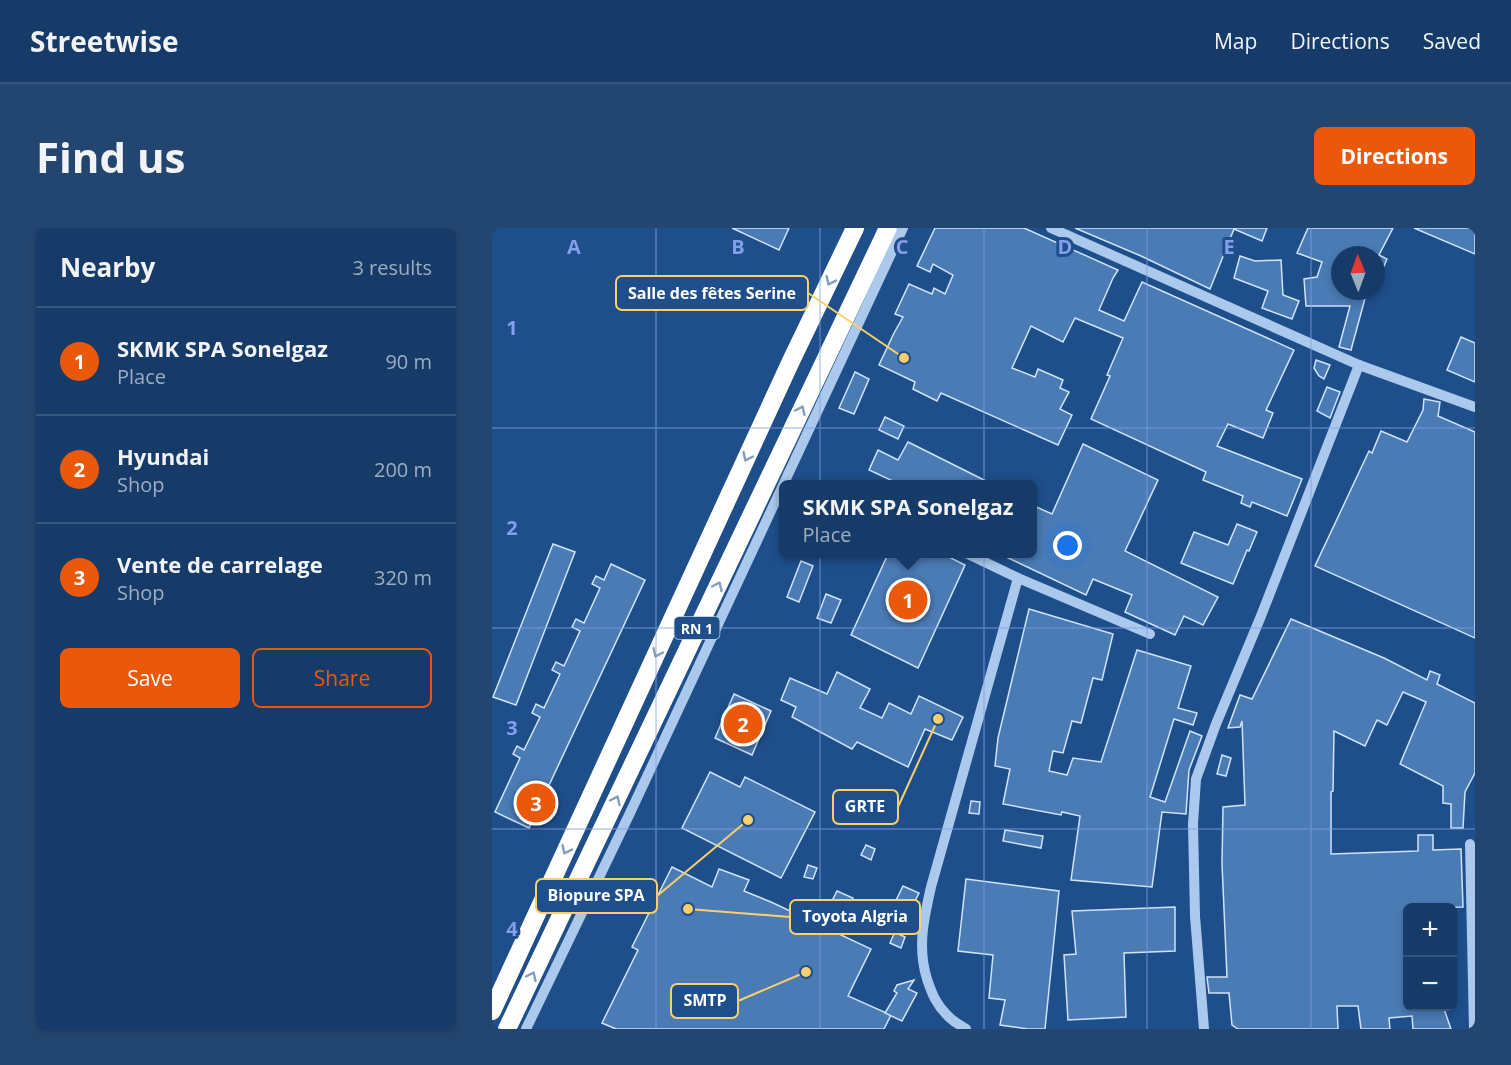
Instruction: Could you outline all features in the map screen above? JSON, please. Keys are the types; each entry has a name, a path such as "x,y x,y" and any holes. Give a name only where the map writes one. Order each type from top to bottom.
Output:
{"highway":[{"name":"RN 1","path":"492,1011 786,372 855,228"},
{"name":"RN 1","path":"507,1029 888,228"}],"street":[{"path":"785,480 903,228"},
{"path":"1051,228 1359,365 1475,407"},
{"path":"1204,1029 1194,916 1193,824 1196,779 1359,365"},
{"path":"526,1029 779,494"},
{"path":"976,558 1018,578 1150,633"},
{"path":"966,1029 948,1017 933,997 923,966 922,930 931,886 1018,578"},
{"path":"1470,844 1474,1029"}],"building":[{"path":"732,228 789,228 779,250"},
{"path":"935,228 1024,228 1118,270 1099,310 1124,321 1142,282 1294,350 1266,410 1273,413 1263,438 1228,424 1217,446 1302,479 1287,516 1252,502 1250,507 1241,503 1243,496 1203,480 1206,472 1091,419 1110,376 1107,375 1123,338 1075,318 1063,342 1031,326 1012,368 1035,377 1038,369 1063,380 1060,388 1069,392 1060,409 1072,415 1058,445 941,393 937,401 913,389 915,382 879,365 903,317 895,314 909,284 932,294 934,288 945,294 953,275 933,264 930,272 917,266"},
{"path":"1075,228 1267,228 1262,241 1234,229 1210,289"},
{"path":"1308,228 1393,228 1384,246 1331,246 1331,300 1365,300 1351,350 1339,347 1350,306 1306,306 1304,279 1317,277 1322,262 1297,253"},
{"path":"1414,228 1475,228 1475,254"},
{"path":"1240,256 1255,261 1281,260 1283,295 1299,301 1292,319 1262,308 1268,291 1234,278"},
{"path":"1461,337 1475,343 1475,382 1447,370"},
{"path":"1316,360 1330,365 1324,379 1314,368"},
{"path":"855,372 869,379 854,414 839,408"},
{"path":"1327,387 1340,392 1330,418 1317,411"},
{"path":"1424,399 1440,402 1438,416 1475,432 1475,638 1315,566 1369,451 1372,453 1381,431 1407,442 1423,410"},
{"path":"885,417 904,426 898,439 879,430"},
{"path":"908,442 984,480 890,480 869,470 878,450 898,460"},
{"path":"1083,444 1158,480 1125,551 1218,597 1203,625 1184,616 1175,635 1125,612 1132,595 1093,579 1086,595 1008,558 1037,558 1037,507 1052,514"},
{"path":"1237,524 1257,532 1233,584 1181,563 1194,532 1228,545"},
{"path":"553,544 575,552 516,705 493,697"},
{"path":"886,558 951,558 965,565 918,668 851,635"},
{"path":"801,561 813,566 799,602 787,597"},
{"path":"611,564 645,580 529,828 495,812 520,758 513,754 517,746 524,750 540,717 532,713 536,704 544,708 560,674 552,670 556,662 564,666 580,631 572,627 576,619 584,623 600,588 592,584 596,576 604,580"},
{"path":"826,594 841,600 831,623 817,618"},
{"path":"1029,609 1113,634 1102,680 1093,678 1081,723 1072,721 1063,753 1053,751 1049,771 1067,775 1073,758 1101,762 1137,650 1191,666 1178,708 1197,713 1193,725 1174,719 1150,797 1165,802 1190,731 1202,736 1189,770 1186,814 1162,812 1152,887 1071,880 1080,816 1062,812 1061,815 1003,804 1010,769 995,766 998,738"},
{"path":"1291,619 1384,658 1427,680 1430,671 1440,675 1437,684 1475,703 1475,773 1465,792 1463,828 1451,828 1451,804 1443,803 1443,786 1400,764 1426,702 1403,692 1387,725 1377,720 1365,746 1334,731 1331,854 1418,851 1418,835 1433,835 1433,850 1461,849 1463,907 1457,907 1457,903 1403,903 1403,1011 1445,1011 1451,1029 1413,1029 1412,1016 1389,1018 1390,1029 1361,1029 1358,1006 1337,1006 1338,1029 1238,1029 1232,1025 1229,993 1209,993 1207,977 1227,977 1222,864 1223,807 1245,805 1242,721 1240,727 1228,728 1240,695 1252,699"},
{"path":"837,672 870,689 860,708 882,718 889,703 911,714 919,696 963,717 952,740 925,729 908,767 857,742 852,749 792,717 796,707 781,700 790,678 827,694"},
{"path":"734,694 771,711 752,755 715,738"},
{"path":"1222,755 1231,758 1226,776 1217,774"},
{"path":"710,772 740,787 745,777 815,812 781,878 682,828"},
{"path":"971,801 980,802 979,814 969,813"},
{"path":"1005,830 1043,836 1041,848 1003,841"},
{"path":"866,845 875,849 871,860 861,855"},
{"path":"808,865 817,868 813,879 804,877"},
{"path":"672,867 712,887 719,869 749,880 744,891 871,949 848,996 891,1015 884,1029 616,1029 602,1023 638,950 632,947"},
{"path":"966,879 1059,891 1045,1029 1000,1025 1005,1000 989,998 993,955 958,951"},
{"path":"903,886 919,893 898,934 905,937 901,948 890,943 894,934 882,929"},
{"path":"837,891 853,898 846,912 830,905"},
{"path":"1175,907 1175,951 1124,953 1126,1017 1068,1020 1064,955 1076,954 1072,911"},
{"path":"914,980 908,989 917,993 902,1021 885,1013 897,993 894,991 897,985"}],"place":[{"name":"Salle des fêtes Serine","path":"904,358"},
{"name":"SKMK SPA Sonelgaz","path":"908,600"},
{"name":"GRTE","path":"938,719"},
{"name":"Hyundai","path":"743,724"},
{"name":"Vente de carrelage","path":"536,803"},
{"name":"Biopure SPA","path":"748,820"},
{"name":"Toyota Algria","path":"688,909"},
{"name":"SMTP","path":"806,972"}]}
